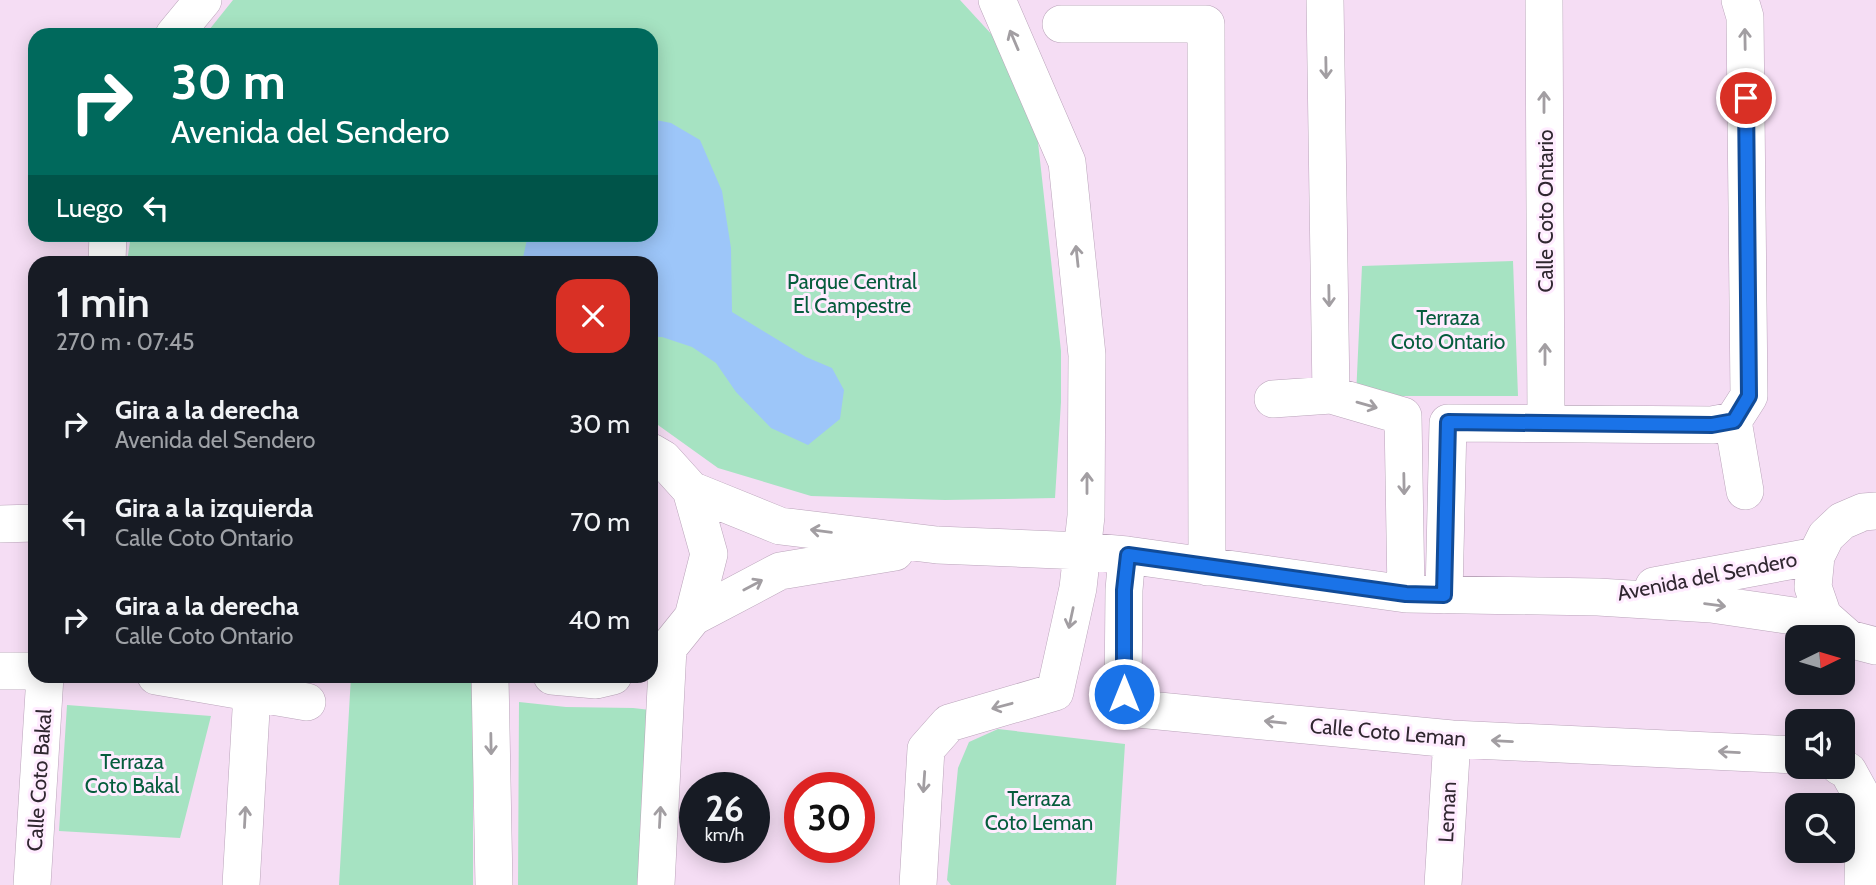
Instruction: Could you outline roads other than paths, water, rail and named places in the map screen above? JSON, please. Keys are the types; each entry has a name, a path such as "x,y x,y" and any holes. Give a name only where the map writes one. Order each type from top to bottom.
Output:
{"street":[{"path":"180,28 202,0"},
{"path":"918,885 926,749 949,723 1055,692 1078,588 1086,516 1087,355 1067,162 997,0"},
{"path":"1325,0 1331,395"},
{"name":"Calle Coto Ontario","path":"1544,0 1546,422"},
{"path":"1740,0 1745,17 1749,396 1734,421 1745,491"},
{"path":"1060,24 1206,24 1207,567"},
{"path":"1273,399 1331,395 1403,416 1406,594"},
{"path":"1444,595 1448,422 1712,425 1734,421"},
{"path":"656,885 660,654 693,617 709,554 691,490 658,456"},
{"name":"Avenida del Sendero","path":"691,490 780,526 937,545 1128,555 1406,594 1598,597 1711,604 1794,616 1823,616"},
{"path":"1872,506 1842,521 1826,536 1816,556 1813,587 1823,616 1849,639 1876,646"},
{"path":"0,524 28,523"},
{"name":"Avenida del Sendero","path":"693,617 780,571 937,545"},
{"name":"Calle Coto Leman","path":"1128,555 1124,590 1124,694 1138,709 1452,739 1785,754"},
{"name":"Avenida del Sendero","path":"1598,597 1816,556"},
{"path":"0,671 28,671"},
{"name":"Calle Coto Bakal","path":"32,885 45,683"},
{"path":"196,683 307,702"},
{"path":"489,683 494,885"},
{"path":"241,885 252,693"},
{"name":"Leman","path":"1443,885 1452,739"},
{"path":"1852,779 1864,800 1863,885"}],"water":[{"path":"658,120 671,123 700,140 722,191 731,248 732,312 806,357 832,368 844,390 840,419 808,445 771,428 736,392 716,363 692,347 658,337 658,256 523,256 526,242 658,242"}],"park label":[{"name":"Parque Central El Campestre","path":"852,293"},
{"name":"Terraza Coto Ontario","path":"1448,329"},
{"name":"Terraza Coto Bakal","path":"132,773"},
{"name":"Terraza Coto Leman","path":"1039,810"}]}
